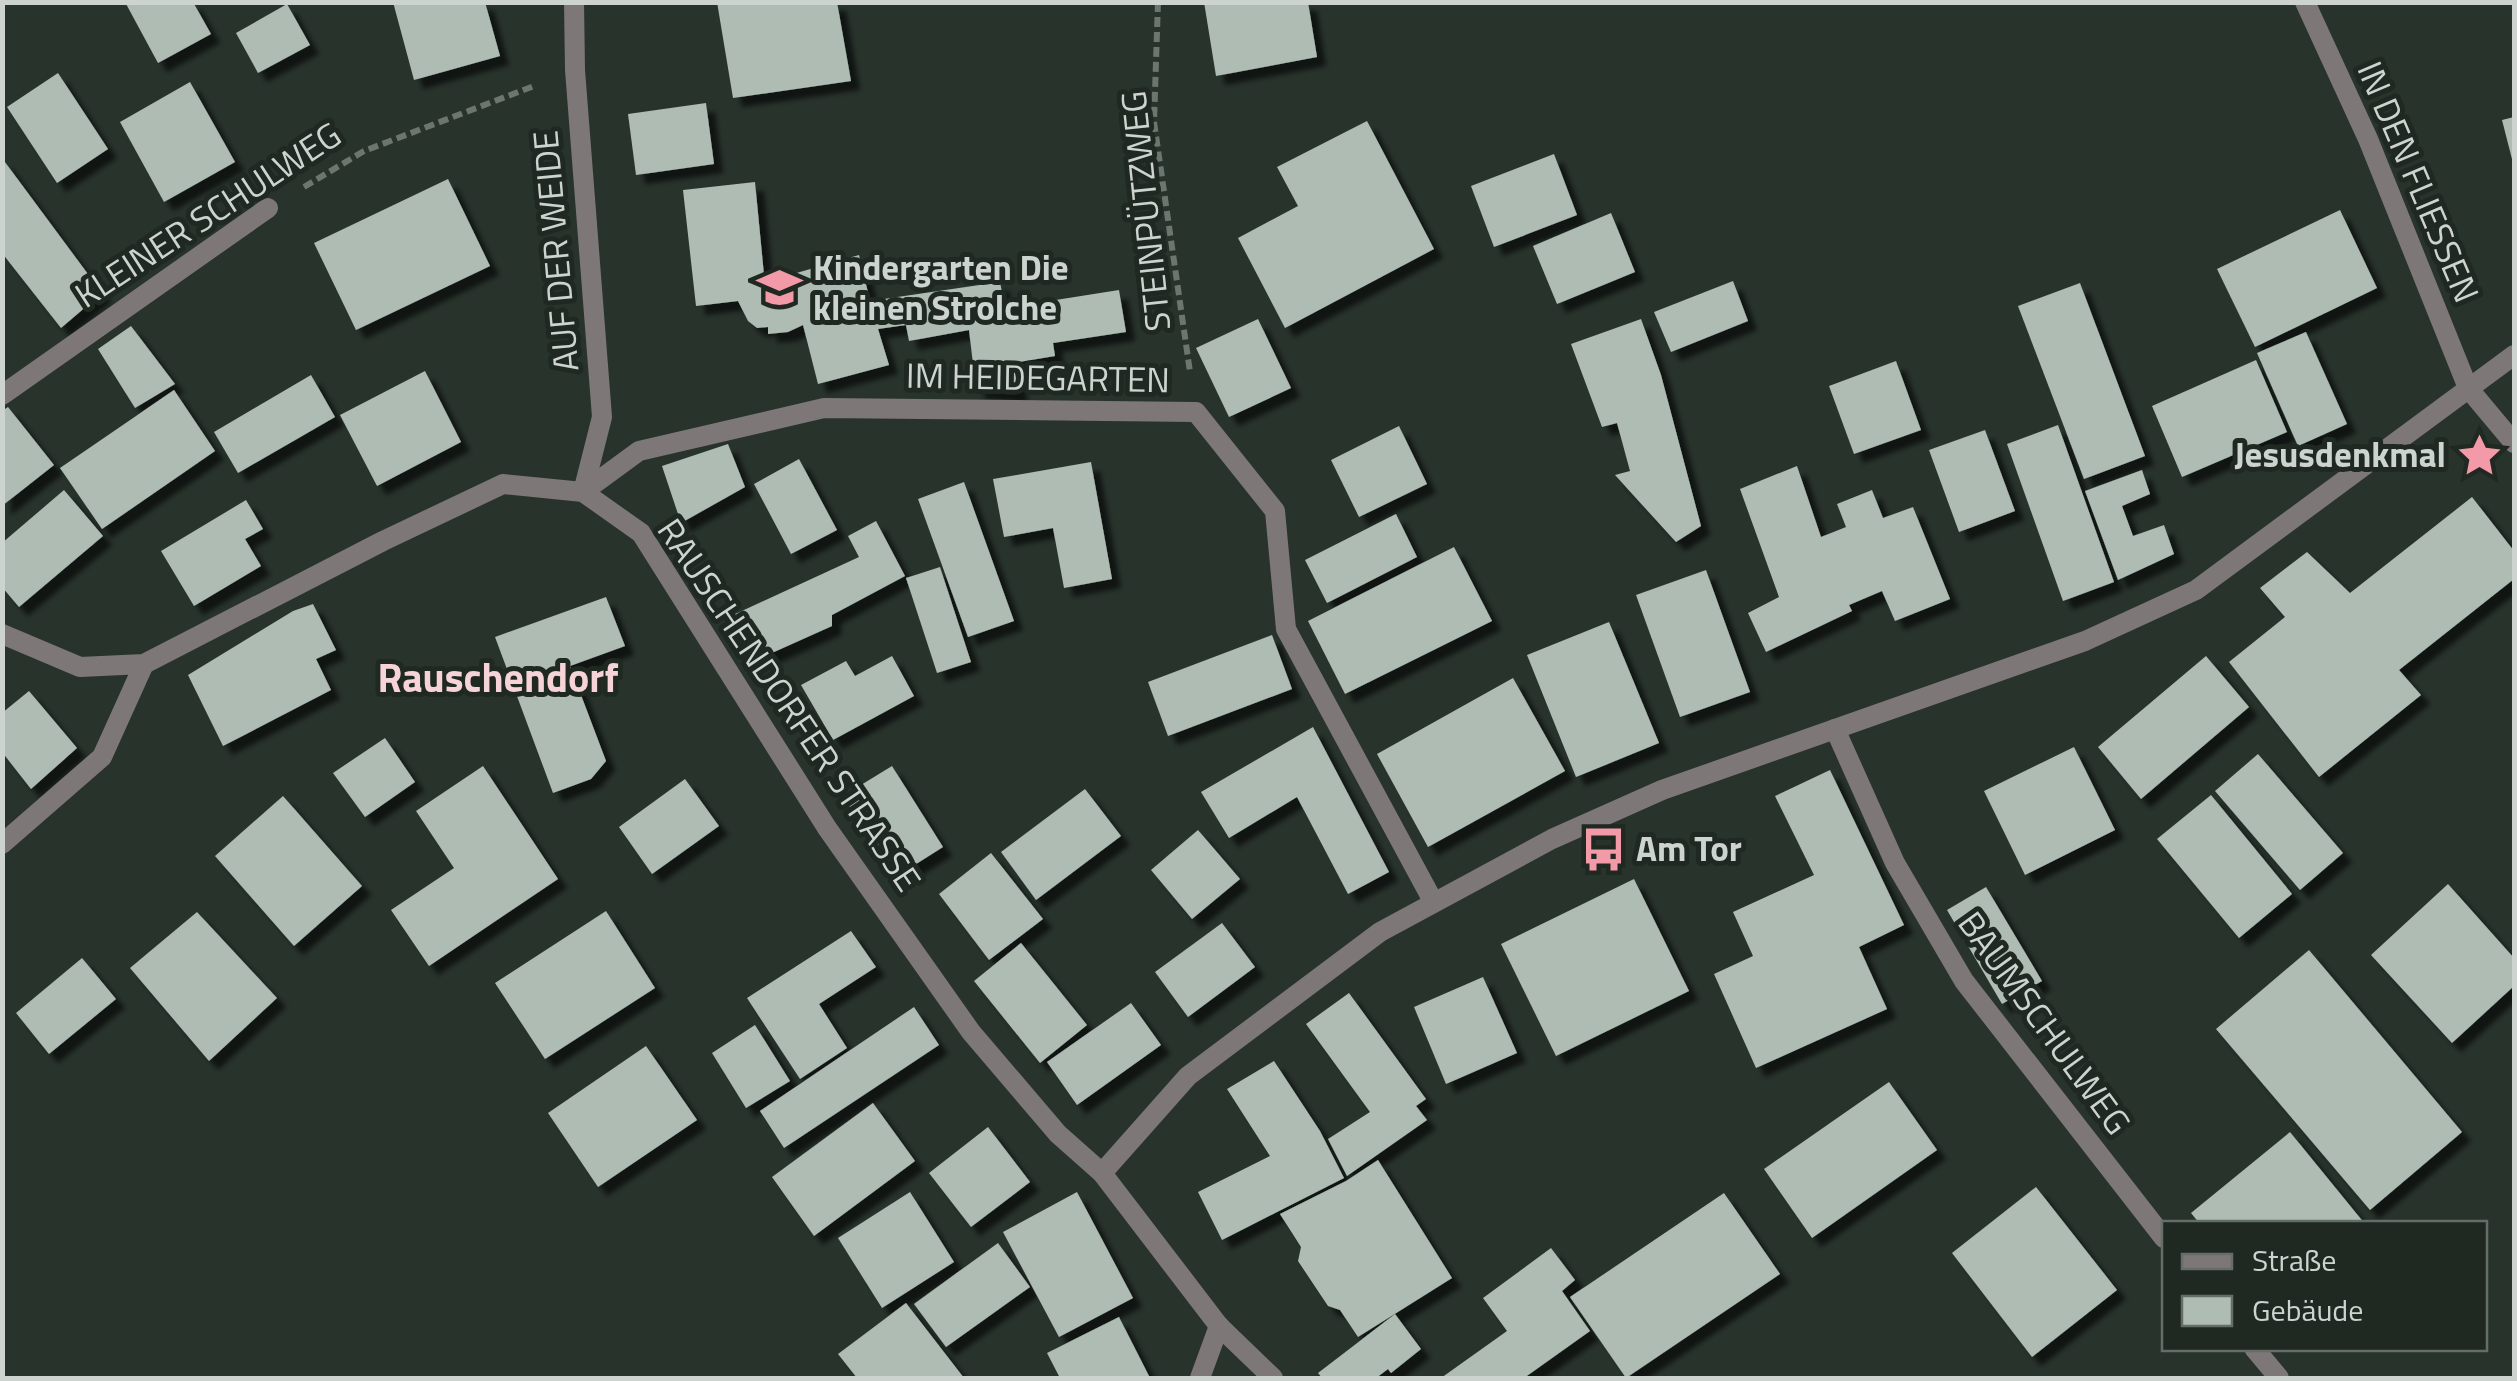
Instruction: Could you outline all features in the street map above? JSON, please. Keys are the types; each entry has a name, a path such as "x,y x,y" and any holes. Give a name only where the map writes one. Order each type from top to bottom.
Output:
{"street":[{"name":"AUF DER WEIDE","path":"574,2 574,70 602,417 583,492"},
{"name":"IN DEN FLIESSEN","path":"2304,2 2368,139 2468,388 2514,443"},
{"name":"KLEINER SCHULWEG","path":"2,395 268,208"},
{"path":"1102,1173 1188,1076 1380,932 1552,839 1662,790 2085,642 2196,590 2514,355"},
{"name":"IM HEIDEGARTEN","path":"583,492 639,451 824,408 1196,412 1275,511 1286,629 1433,902"},
{"path":"2,634 80,667 144,664 503,484 583,492"},
{"name":"RAUSCHENDORFER STRASSE","path":"583,492 641,534 827,828 960,1016 1058,1134 1102,1173 1218,1326 1272,1378"},
{"path":"2,844 102,756 144,664"},
{"name":"BAUMSCHULWEG","path":"1835,729 1895,863 1964,980 2162,1235"},
{"path":"1200,1378 1218,1326"},
{"path":"2256,1351 2279,1378"}],"path":[{"name":"STEINPÜTZWEG","path":"1158,2 1154,122 1196,412"},
{"name":"KLEINER SCHULWEG","path":"268,208 364,151 574,70"}],"building":[{"path":"125,2 193,2 211,34 158,63"},
{"path":"393,2 485,2 500,56 414,80"},
{"path":"717,2 837,2 851,81 733,98"},
{"path":"1204,2 1308,2 1317,57 1216,76"},
{"path":"287,4 310,45 258,73 236,33"},
{"path":"58,73 108,149 57,183 7,107"},
{"path":"190,82 235,162 164,202 120,122"},
{"path":"706,103 714,164 636,175 628,114"},
{"path":"2514,117 2514,162 2513,163 2502,120"},
{"path":"1367,121 1434,249 1285,328 1238,238 1298,206 1277,167"},
{"path":"1554,154 1577,215 1494,247 1471,186"},
{"path":"2,158 102,293 61,328 2,253"},
{"path":"448,179 490,266 356,330 314,243"},
{"path":"755,182 764,275 793,274 859,255 870,301 1000,282 1005,308 1119,290 1126,332 1053,343 1055,356 1013,363 1019,394 976,390 969,330 909,341 906,325 878,329 889,365 818,384 803,325 788,332 768,334 768,327 757,328 748,321 738,301 696,306 683,190"},
{"path":"2340,210 2377,288 2255,347 2217,269"},
{"path":"1611,213 1635,272 1557,304 1533,246"},
{"path":"1733,281 1748,321 1671,352 1654,312"},
{"path":"2080,283 2145,456 2084,479 2018,306"},
{"path":"1258,319 1291,388 1229,417 1196,348"},
{"path":"1641,319 1661,375 1701,526 1676,542 1615,475 1630,471 1617,423 1602,427 1571,344"},
{"path":"131,326 175,384 135,408 98,349"},
{"path":"2306,332 2347,424 2298,446 2257,353"},
{"path":"2256,360 2287,432 2182,477 2152,406"},
{"path":"1896,361 1921,430 1854,454 1829,386"},
{"path":"425,371 461,442 377,486 340,415"},
{"path":"311,375 335,417 238,473 214,432"},
{"path":"174,390 215,451 102,529 60,468"},
{"path":"8,407 54,465 2,506 2,411"},
{"path":"2058,425 2114,582 2063,601 2007,444"},
{"path":"1399,426 1427,484 1359,517 1331,460"},
{"path":"1985,430 2015,511 1959,532 1929,450"},
{"path":"728,444 745,487 681,523 662,466"},
{"path":"799,459 837,530 791,554 754,484"},
{"path":"1091,462 1112,579 1064,588 1053,528 1004,537 993,479"},
{"path":"1797,466 1821,537 1846,527 1837,504 1872,490 1883,518 1913,507 1950,599 1895,621 1882,591 1849,605 1852,611 1766,652 1748,613 1779,597 1740,489"},
{"path":"2142,470 2150,494 2122,506 2133,536 2164,525 2174,554 2118,580 2085,491"},
{"path":"964,482 1014,621 968,637 918,499"},
{"path":"64,490 103,536 19,607 2,587 2,543"},
{"path":"2472,497 2514,551 2514,579 2399,670 2421,695 2319,777 2229,662 2285,617 2260,588 2307,552 2350,593"},
{"path":"246,500 263,529 245,539 261,566 194,606 161,551"},
{"path":"1396,514 1417,557 1327,603 1305,560"},
{"path":"876,521 905,576 832,615 832,626 754,661 733,615 859,557 848,536"},
{"path":"1454,547 1492,621 1345,694 1308,621"},
{"path":"940,567 971,662 937,673 906,578"},
{"path":"1706,570 1750,692 1680,717 1636,595"},
{"path":"606,597 625,646 570,666 606,761 591,779 553,793 495,637"},
{"path":"313,604 336,650 316,659 331,690 223,746 188,675 293,611"},
{"path":"1609,622 1659,743 1576,777 1527,655"},
{"path":"1272,635 1292,689 1168,736 1148,682"},
{"path":"892,656 914,696 833,740 801,685 846,661 855,676"},
{"path":"2206,656 2249,707 2141,799 2098,747"},
{"path":"1513,678 1565,771 1428,847 1377,754"},
{"path":"29,691 77,748 31,789 2,752 2,713"},
{"path":"1313,727 1389,872 1348,894 1297,797 1229,838 1201,792"},
{"path":"385,738 415,782 365,817 333,773"},
{"path":"2074,747 2115,830 2025,875 1984,791"},
{"path":"2258,754 2343,853 2300,890 2215,791"},
{"path":"483,766 558,879 429,966 391,910 454,868 416,811"},
{"path":"892,766 943,847 894,878 843,796"},
{"path":"1830,770 1904,925 1859,947 1887,1009 1756,1068 1714,974 1753,956 1733,912 1814,875 1775,796"},
{"path":"685,779 719,826 652,874 619,827"},
{"path":"1085,789 1121,836 1036,900 1001,852"},
{"path":"2211,795 2292,894 2239,938 2157,839"},
{"path":"283,796 362,886 294,946 215,856"},
{"path":"1198,830 1240,879 1192,919 1151,870"},
{"path":"991,853 1043,919 989,960 939,894"},
{"path":"1634,879 1689,991 1556,1056 1501,944"},
{"path":"2448,884 2514,958 2514,986 2452,1043 2371,955"},
{"path":"1986,887 2042,981 2002,1004 1947,910"},
{"path":"606,911 655,988 545,1059 495,983"},
{"path":"197,912 277,998 209,1061 130,968"},
{"path":"1222,923 1255,967 1188,1017 1155,972"},
{"path":"851,931 876,967 819,1004 847,1048 800,1079 747,998"},
{"path":"1021,943 1087,1025 1040,1063 974,981"},
{"path":"2309,950 2462,1132 2370,1210 2216,1029"},
{"path":"82,958 116,999 49,1054 16,1013"},
{"path":"1483,977 1517,1053 1446,1084 1414,1007"},
{"path":"1349,993 1426,1099 1416,1106 1427,1120 1347,1176 1328,1139 1370,1112 1306,1024"},
{"path":"1131,1003 1161,1045 1077,1105 1047,1062"},
{"path":"914,1007 939,1045 784,1148 760,1111"},
{"path":"755,1025 790,1081 746,1108 712,1053"},
{"path":"646,1046 697,1120 598,1187 548,1113"},
{"path":"1274,1061 1320,1131 1344,1178 1222,1240 1198,1192 1270,1156 1227,1089"},
{"path":"1889,1082 1937,1150 1812,1238 1764,1169"},
{"path":"873,1103 915,1161 814,1236 772,1177"},
{"path":"988,1127 1030,1182 971,1227 929,1173"},
{"path":"2290,1132 2363,1221 2198,1221 2191,1213"},
{"path":"1378,1160 1452,1278 1358,1337 1340,1310 1328,1306 1298,1261 1301,1247 1280,1214"},
{"path":"2036,1187 2117,1290 2032,1357 1952,1253"},
{"path":"910,1192 954,1262 882,1308 838,1238"},
{"path":"1077,1192 1133,1298 1059,1337 1003,1232"},
{"path":"1724,1193 1780,1274 1626,1378 1570,1297"},
{"path":"998,1243 1030,1287 946,1347 914,1304"},
{"path":"1551,1248 1575,1280 1562,1291 1590,1331 1524,1378 1441,1378 1507,1331 1483,1298"},
{"path":"906,1303 964,1378 857,1378 838,1354"},
{"path":"1395,1314 1421,1349 1391,1373 1388,1369 1376,1378 1322,1378 1318,1373"},
{"path":"1119,1317 1150,1378 1060,1378 1047,1353"}],"place":[{"name":"Kindergarten Die kleinen Strolche","path":"780,288"},
{"name":"Jesusdenkmal","path":"2479,455"},
{"name":"Am Tor","path":"1603,849"}],"district":[{"name":"Rauschendorf","path":"498,678"}]}
